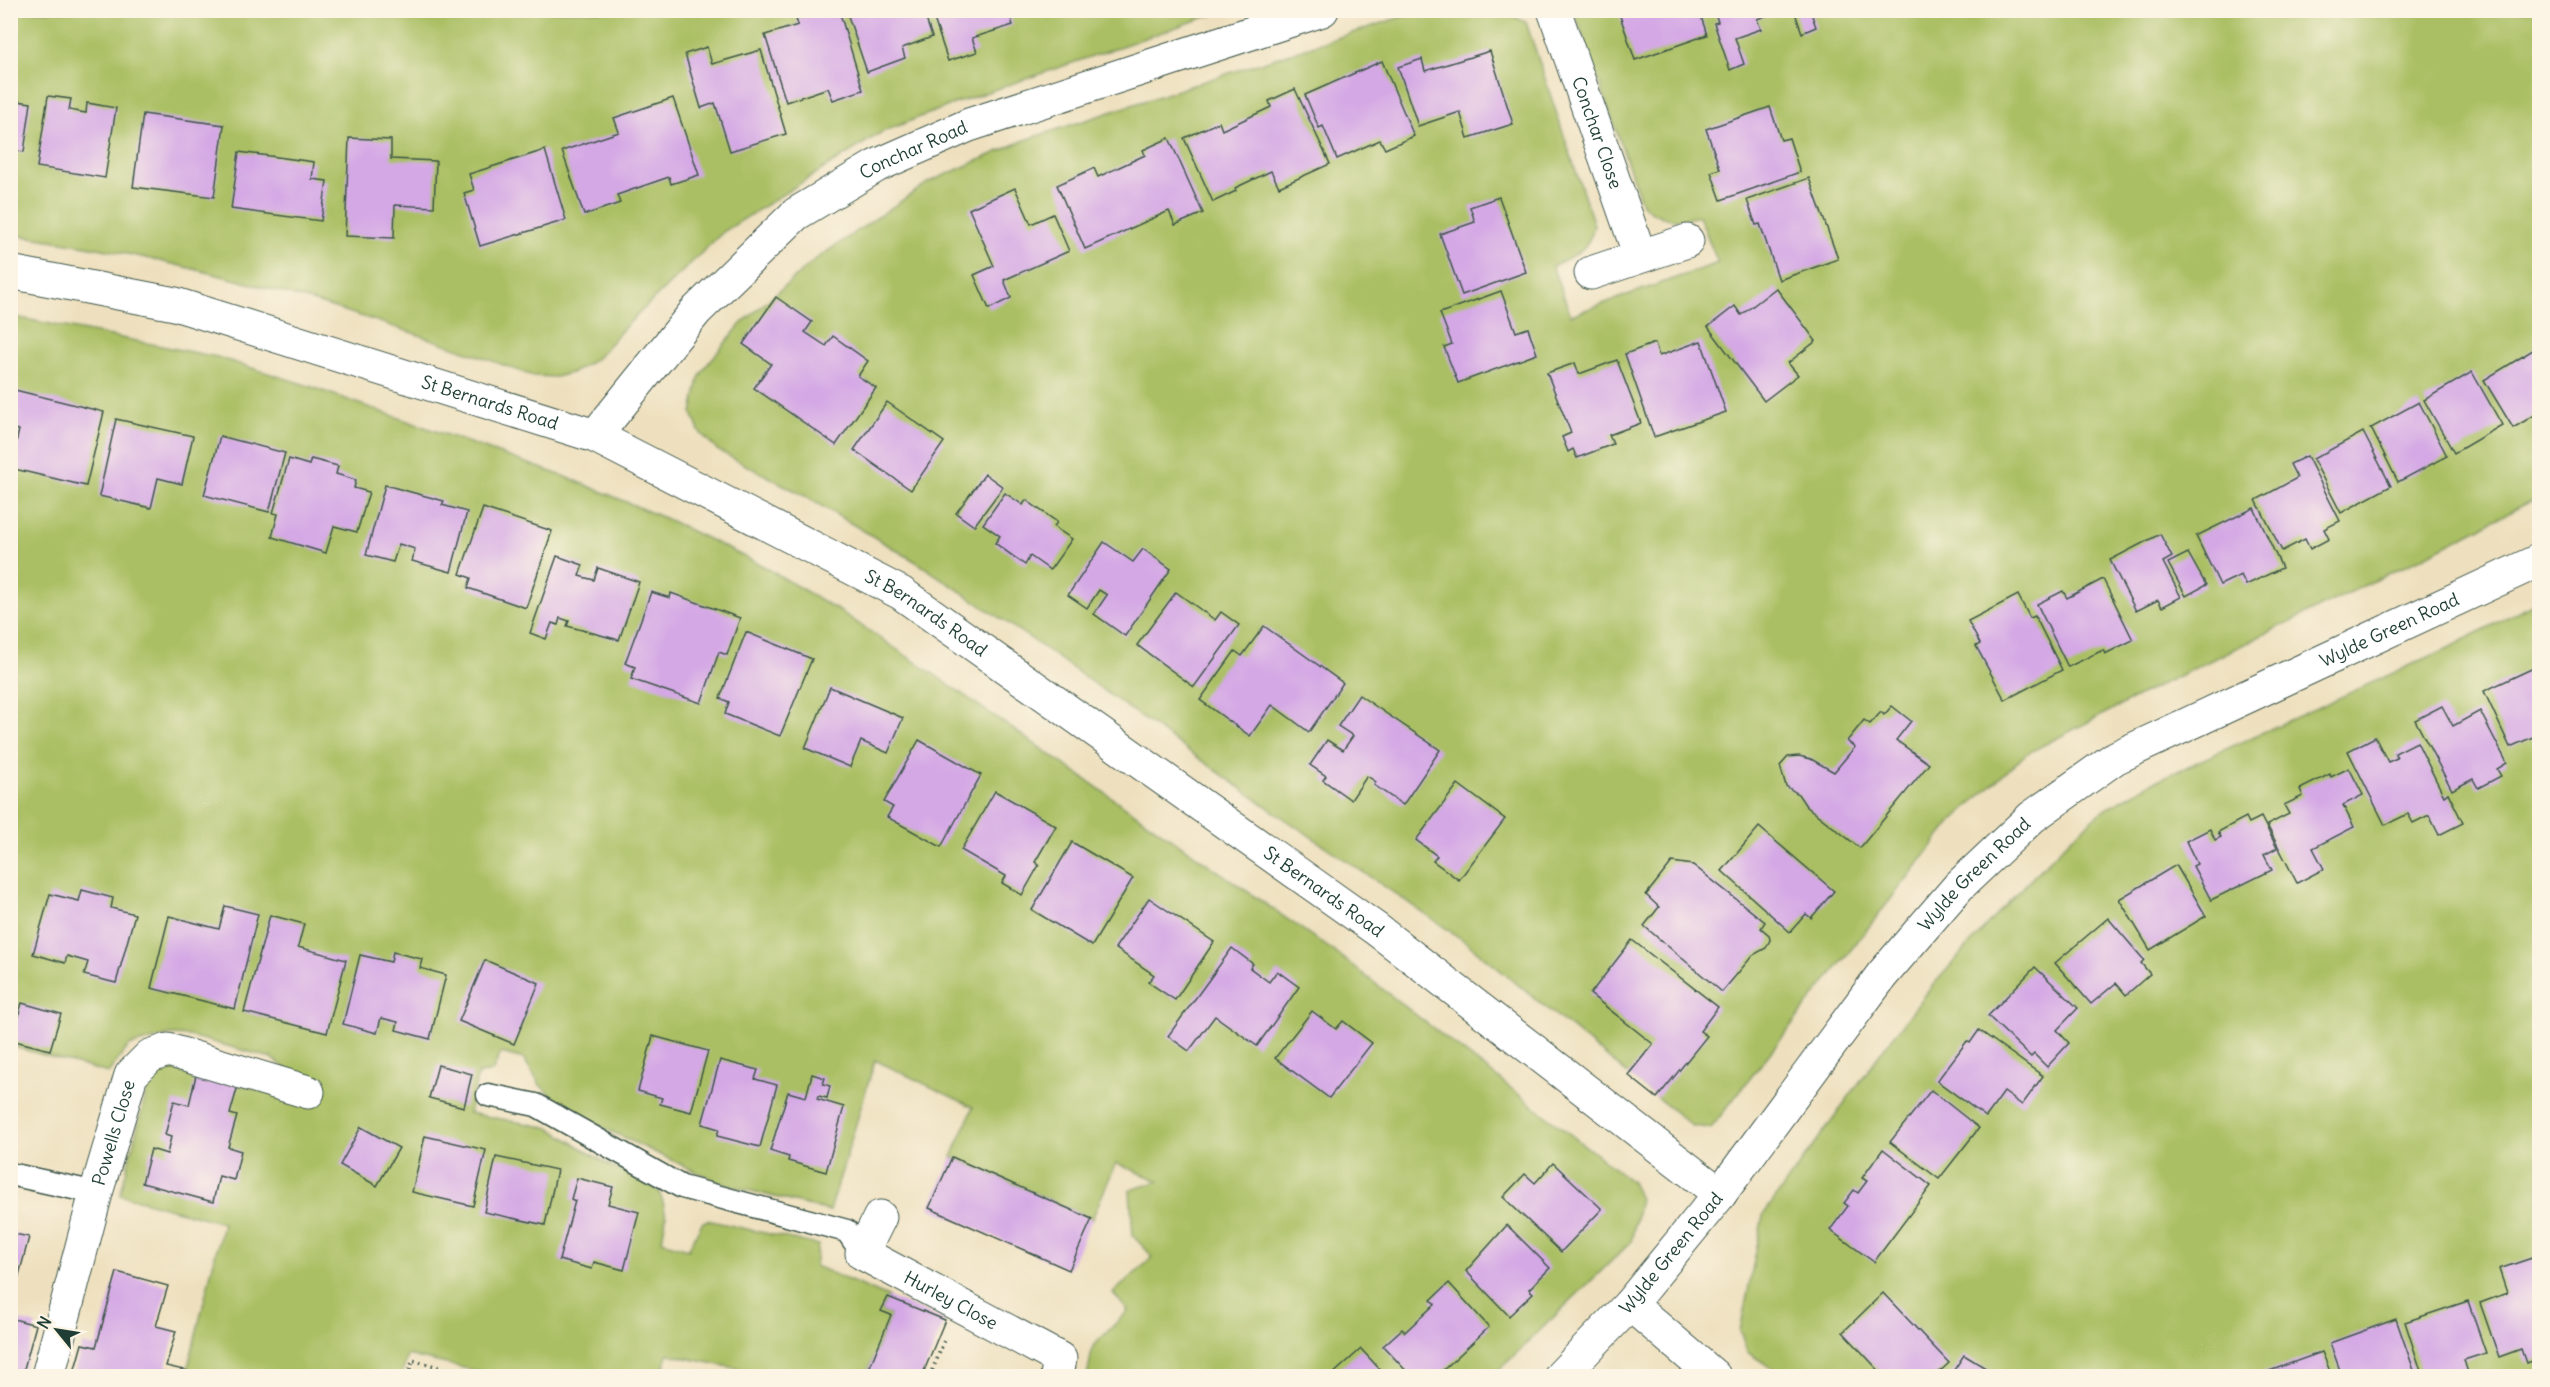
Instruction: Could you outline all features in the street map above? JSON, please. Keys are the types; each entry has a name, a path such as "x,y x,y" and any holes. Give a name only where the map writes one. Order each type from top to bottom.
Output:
{"street":[{"name":"Conchar Road","path":"595,436 704,303 796,214 866,172 969,125 1322,10"},
{"name":"Conchar Close","path":"1554,10 1640,256"},
{"path":"1591,273 1687,241"},
{"name":"St Bernards Road","path":"10,272 175,304 595,436 901,593 1376,929 1720,1194"},
{"name":"Wylde Green Road","path":"1561,1377 1630,1304 1720,1194 1882,975 1959,886 2032,817 2115,759 2540,560"},
{"name":"Powells Close","path":"48,1377 96,1193 130,1075 150,1056 168,1050 308,1092"},
{"path":"862,1253 880,1217"},
{"name":"Hurley Close","path":"862,1253 1060,1359 1057,1377"},
{"path":"1630,1304 1714,1377"}],"lane":[{"path":"488,1095 536,1105 682,1186 847,1231 862,1253"},
{"path":"10,1174 96,1193"}],"path":[{"path":"408,1377 413,1360 469,1377"},
{"path":"932,1371 945,1377"}],"green space":[{"path":"10,11 1223,11 956,103 882,132 723,232 624,328 597,358 574,372 556,377 533,376 381,323 227,277 109,250 11,234"},
{"path":"1419,11 1501,11 1526,22 1594,225 1589,241 1580,251 1552,266 1571,315 1718,263 1699,216 1669,219 1655,214 1642,204 1574,11 2539,11 2539,497 2026,754 1952,821 1711,1128 1692,1126 1463,940 1273,811 1034,641 918,563 803,495 717,450 699,431 692,413 699,378 706,366 741,324 816,259 929,182 1025,140"},
{"path":"10,316 217,357 306,385 574,480 669,520 763,566 841,612 932,673 1332,950 1632,1182 1640,1199 1631,1242 1493,1376 1087,1376 1093,1346 1128,1311 1113,1293 1153,1257 1133,1236 1130,1190 1159,1181 1116,1163 1092,1219 952,1157 973,1107 875,1060 830,1211 720,1183 589,1121 557,1101 540,1085 524,1059 501,1053 492,1072 478,1074 469,1113 550,1128 612,1167 649,1184 659,1192 663,1202 666,1217 662,1241 688,1249 702,1223 707,1220 818,1245 815,1266 888,1297 881,1311 891,1315 866,1376 856,1372 853,1376 773,1376 667,1354 662,1376 499,1376 407,1355 402,1376 186,1376 223,1223 120,1195 151,1075 162,1069 174,1067 275,1094 288,1104 310,1087 272,1058 190,1036 170,1035 129,1046 108,1073 11,1046"},
{"path":"2539,600 2539,1376 1784,1376 1747,1352 1740,1331 1763,1215 1933,985 1999,912 2072,837 2104,810 2149,784 2455,645"}],"building":[{"path":"824,10 839,10 863,90 833,100 828,88 786,102 765,35 798,25 796,19"},
{"path":"846,10 923,10 932,37 902,48 905,58 867,72"},
{"path":"931,10 1008,10 1013,25 972,38 977,52 948,61"},
{"path":"1618,10 1699,10 1707,35 1635,60"},
{"path":"1714,10 1780,11 1757,19 1761,29 1735,38 1744,64 1730,70 1714,23 1718,22"},
{"path":"1794,10 1810,10 1816,27 1802,33"},
{"path":"707,47 712,64 761,50 786,134 730,151 715,103 701,108 685,54"},
{"path":"1490,51 1513,124 1468,138 1460,112 1418,126 1398,67 1422,59 1425,71"},
{"path":"1382,61 1414,136 1385,149 1380,140 1337,159 1323,126 1319,128 1305,95"},
{"path":"1295,89 1330,164 1279,187 1271,171 1235,188 1236,191 1213,202 1184,138 1219,122 1222,130 1271,107 1269,101"},
{"path":"48,96 71,99 69,110 86,113 87,103 116,108 105,178 37,167"},
{"path":"673,98 699,175 671,184 669,177 617,195 620,203 584,215 562,151 619,132 614,118"},
{"path":"10,100 31,103 24,152 10,150"},
{"path":"1770,107 1781,140 1789,138 1800,172 1721,200 1711,172 1720,169 1706,129"},
{"path":"143,114 224,125 214,197 133,187"},
{"path":"349,138 391,140 391,159 436,161 434,207 395,205 394,238 345,236"},
{"path":"1169,138 1203,213 1175,225 1169,211 1085,249 1057,185 1094,168 1098,177 1145,155 1143,150"},
{"path":"545,150 566,220 480,246 464,193 474,190 469,174"},
{"path":"239,152 314,162 312,179 327,181 321,221 231,209"},
{"path":"1809,178 1838,259 1779,280 1760,224 1756,225 1747,200"},
{"path":"1015,188 1031,224 1053,214 1069,251 1004,280 1011,298 989,309 974,275 994,266 969,209"},
{"path":"1499,197 1526,272 1462,295 1440,234 1475,222 1470,207"},
{"path":"1776,288 1816,341 1788,363 1798,375 1764,401 1708,327 1735,306 1741,315"},
{"path":"1501,291 1516,332 1528,328 1537,354 1458,383 1444,347 1452,344 1440,313"},
{"path":"776,297 812,322 805,332 826,346 833,336 868,361 858,376 876,388 836,445 754,388 771,364 743,344"},
{"path":"1701,341 1726,412 1654,437 1625,354 1655,343 1659,356"},
{"path":"2536,348 2540,354 2540,412 2513,428 2484,380"},
{"path":"1617,360 1641,423 1609,435 1613,444 1577,458 1573,449 1568,452 1562,437 1571,433 1547,373 1575,363 1579,374"},
{"path":"2472,372 2502,425 2454,453 2424,400"},
{"path":"15,390 104,412 86,486 10,468 19,430 10,428 10,411"},
{"path":"887,402 944,442 911,490 854,450"},
{"path":"2419,402 2447,456 2398,482 2371,428"},
{"path":"116,419 193,436 182,484 158,478 151,508 99,496"},
{"path":"2363,432 2391,486 2341,513 2313,459"},
{"path":"220,436 285,453 269,512 204,495"},
{"path":"2307,456 2340,521 2324,529 2329,539 2310,549 2305,539 2282,551 2256,500 2297,478 2290,464"},
{"path":"289,459 309,465 311,459 338,466 336,474 356,480 354,488 369,492 357,532 334,526 326,553 272,537 278,514 273,513"},
{"path":"985,474 1003,487 974,526 956,513"},
{"path":"385,485 444,501 442,505 467,512 451,572 412,561 415,549 399,544 393,562 366,555"},
{"path":"1005,493 1023,505 1026,500 1057,522 1054,527 1072,539 1050,570 1030,556 1025,565 995,543 1000,536 983,524"},
{"path":"483,508 552,531 526,608 468,588 471,578 460,574"},
{"path":"2254,508 2282,568 2246,585 2241,575 2220,585 2196,536"},
{"path":"2160,534 2172,557 2163,562 2181,597 2162,607 2158,600 2136,611 2110,560"},
{"path":"1104,542 1133,562 1143,549 1171,569 1125,636 1094,614 1107,595 1099,590 1087,608 1068,595"},
{"path":"2188,553 2206,585 2186,596 2168,563"},
{"path":"557,556 583,565 579,576 594,580 598,568 639,582 619,640 567,626 569,621 560,618 558,625 552,623 546,639 530,633"},
{"path":"2103,579 2133,640 2105,654 2103,650 2068,667 2037,604 2063,591 2067,598"},
{"path":"651,592 670,598 671,593 740,618 727,655 719,652 701,703 631,679 635,667 625,663"},
{"path":"1176,592 1215,620 1221,612 1239,625 1194,687 1137,645"},
{"path":"2018,595 2030,618 2035,616 2062,670 2005,700 1976,646 1980,644 1968,621"},
{"path":"1264,626 1343,683 1309,732 1272,705 1250,736 1200,700 1235,651 1242,656"},
{"path":"746,632 812,659 780,736 725,714 729,702 720,698"},
{"path":"2540,665 2540,734 2510,747 2484,691"},
{"path":"830,687 903,718 888,753 861,741 850,767 805,748"},
{"path":"1359,695 1440,750 1403,805 1374,785 1376,782 1367,776 1351,800 1323,780 1326,776 1310,765 1327,740 1343,750 1353,736 1338,726"},
{"path":"1892,706 1911,721 1896,740 1929,764 1860,848 1806,806 1798,794 1786,786 1780,766 1788,757 1799,756 1811,759 1834,772 1855,747 1847,741 1864,720 1870,724 1881,712 1884,715"},
{"path":"2442,706 2453,726 2480,711 2507,763 2497,769 2501,776 2478,788 2473,779 2452,790 2415,720"},
{"path":"2375,737 2388,762 2397,758 2395,753 2417,742 2444,796 2448,793 2463,823 2439,835 2429,815 2413,823 2408,814 2385,825 2348,751"},
{"path":"919,740 981,775 941,847 887,817 893,807 884,802"},
{"path":"2349,768 2363,795 2343,805 2354,827 2313,848 2324,869 2297,883 2267,825 2289,814 2284,805 2303,796 2300,789 2330,774 2331,777"},
{"path":"1458,784 1505,819 1459,880 1433,861 1437,856 1416,840"},
{"path":"995,791 1056,826 1035,862 1039,865 1022,895 1002,883 1006,876 961,850"},
{"path":"2246,817 2249,823 2261,817 2277,848 2264,855 2272,870 2211,900 2193,866 2197,864 2186,841 2210,829 2215,840 2221,837 2218,832"},
{"path":"1759,827 1834,891 1811,918 1806,914 1790,932 1722,871"},
{"path":"1072,842 1133,878 1092,946 1032,910"},
{"path":"1672,862 1693,865 1765,922 1761,928 1769,935 1770,940 1766,948 1753,955 1722,992 1644,926 1659,907 1646,895"},
{"path":"2176,865 2206,916 2150,950 2119,899"},
{"path":"82,890 113,898 111,908 135,914 116,983 84,975 88,962 67,956 65,963 33,954 50,894 79,901"},
{"path":"1149,898 1214,942 1175,1000 1148,982 1154,975 1115,948"},
{"path":"225,906 258,914 235,1009 151,988 169,916 219,929"},
{"path":"270,915 304,924 298,947 346,960 327,1033 244,1012"},
{"path":"2108,918 2144,960 2141,963 2150,974 2126,995 2116,983 2091,1004 2055,963"},
{"path":"1632,940 1718,1007 1700,1031 1707,1036 1657,1098 1628,1075 1653,1044 1590,994"},
{"path":"1232,948 1253,964 1250,968 1269,982 1277,971 1299,987 1257,1046 1215,1016 1189,1051 1168,1036"},
{"path":"393,952 422,959 420,968 446,975 430,1039 396,1030 398,1022 381,1018 377,1033 343,1024 360,955 391,962"},
{"path":"485,960 539,983 514,1044 459,1021"},
{"path":"2035,967 2078,1008 2057,1030 2069,1043 2047,1067 2034,1054 2031,1057 1988,1016"},
{"path":"22,1003 61,1014 50,1050 11,1040"},
{"path":"1312,1011 1336,1029 1343,1021 1372,1043 1329,1098 1275,1058"},
{"path":"1979,1030 2043,1076 2022,1105 2004,1092 1986,1117 1937,1081 1967,1041 1970,1043"},
{"path":"653,1036 708,1051 691,1112 660,1104 662,1098 638,1091"},
{"path":"720,1060 758,1070 755,1079 777,1085 760,1147 717,1136 719,1129 702,1124"},
{"path":"438,1065 472,1074 464,1107 429,1098"},
{"path":"197,1071 239,1082 230,1114 237,1116 228,1147 241,1151 234,1180 219,1176 213,1202 142,1183 151,1149 167,1154 171,1137 165,1135 174,1101 189,1105"},
{"path":"812,1074 825,1078 823,1084 830,1086 827,1098 818,1096 817,1099 844,1107 826,1172 788,1161 789,1157 770,1151 788,1092 806,1097"},
{"path":"1931,1090 1979,1128 1939,1179 1890,1142"},
{"path":"361,1127 399,1148 377,1186 340,1165"},
{"path":"425,1136 486,1150 473,1206 412,1192"},
{"path":"1883,1149 1931,1186 1874,1262 1830,1230 1848,1206 1844,1203 1854,1190 1858,1193 1867,1181 1862,1178"},
{"path":"496,1157 557,1170 545,1225 484,1212"},
{"path":"952,1157 1092,1219 1069,1270 929,1208"},
{"path":"1553,1163 1602,1209 1561,1252 1503,1197 1525,1174 1535,1183"},
{"path":"577,1178 613,1187 608,1204 639,1212 624,1270 594,1262 592,1269 559,1260 575,1201 571,1199"},
{"path":"1507,1225 1550,1268 1529,1289 1533,1293 1509,1316 1466,1271"},
{"path":"10,1233 29,1237 11,1306 10,1306"},
{"path":"2532,1258 2540,1279 2540,1358 2526,1363 2521,1349 2499,1357 2480,1303 2507,1293 2499,1269"},
{"path":"117,1272 168,1286 156,1326 176,1331 166,1366 188,1371 186,1376 73,1376 82,1344 96,1347"},
{"path":"1449,1283 1489,1327 1437,1376 1411,1376 1383,1346 1402,1329 1405,1332 1435,1304 1431,1300"},
{"path":"1883,1293 1949,1363 1935,1376 1882,1376 1843,1332"},
{"path":"888,1297 945,1320 922,1376 866,1376 891,1315 881,1311"},
{"path":"2468,1301 2486,1353 2464,1360 2468,1373 2458,1376 2422,1374 2405,1322"},
{"path":"10,1318 36,1325 22,1376 10,1376"},
{"path":"2396,1319 2416,1376 2342,1376 2330,1343"},
{"path":"1361,1349 1386,1376 1331,1376"},
{"path":"2322,1352 2332,1376 2262,1376 2261,1374"},
{"path":"1964,1355 1999,1376 1950,1376"},
{"path":"855,1372 866,1376 853,1376"}]}
